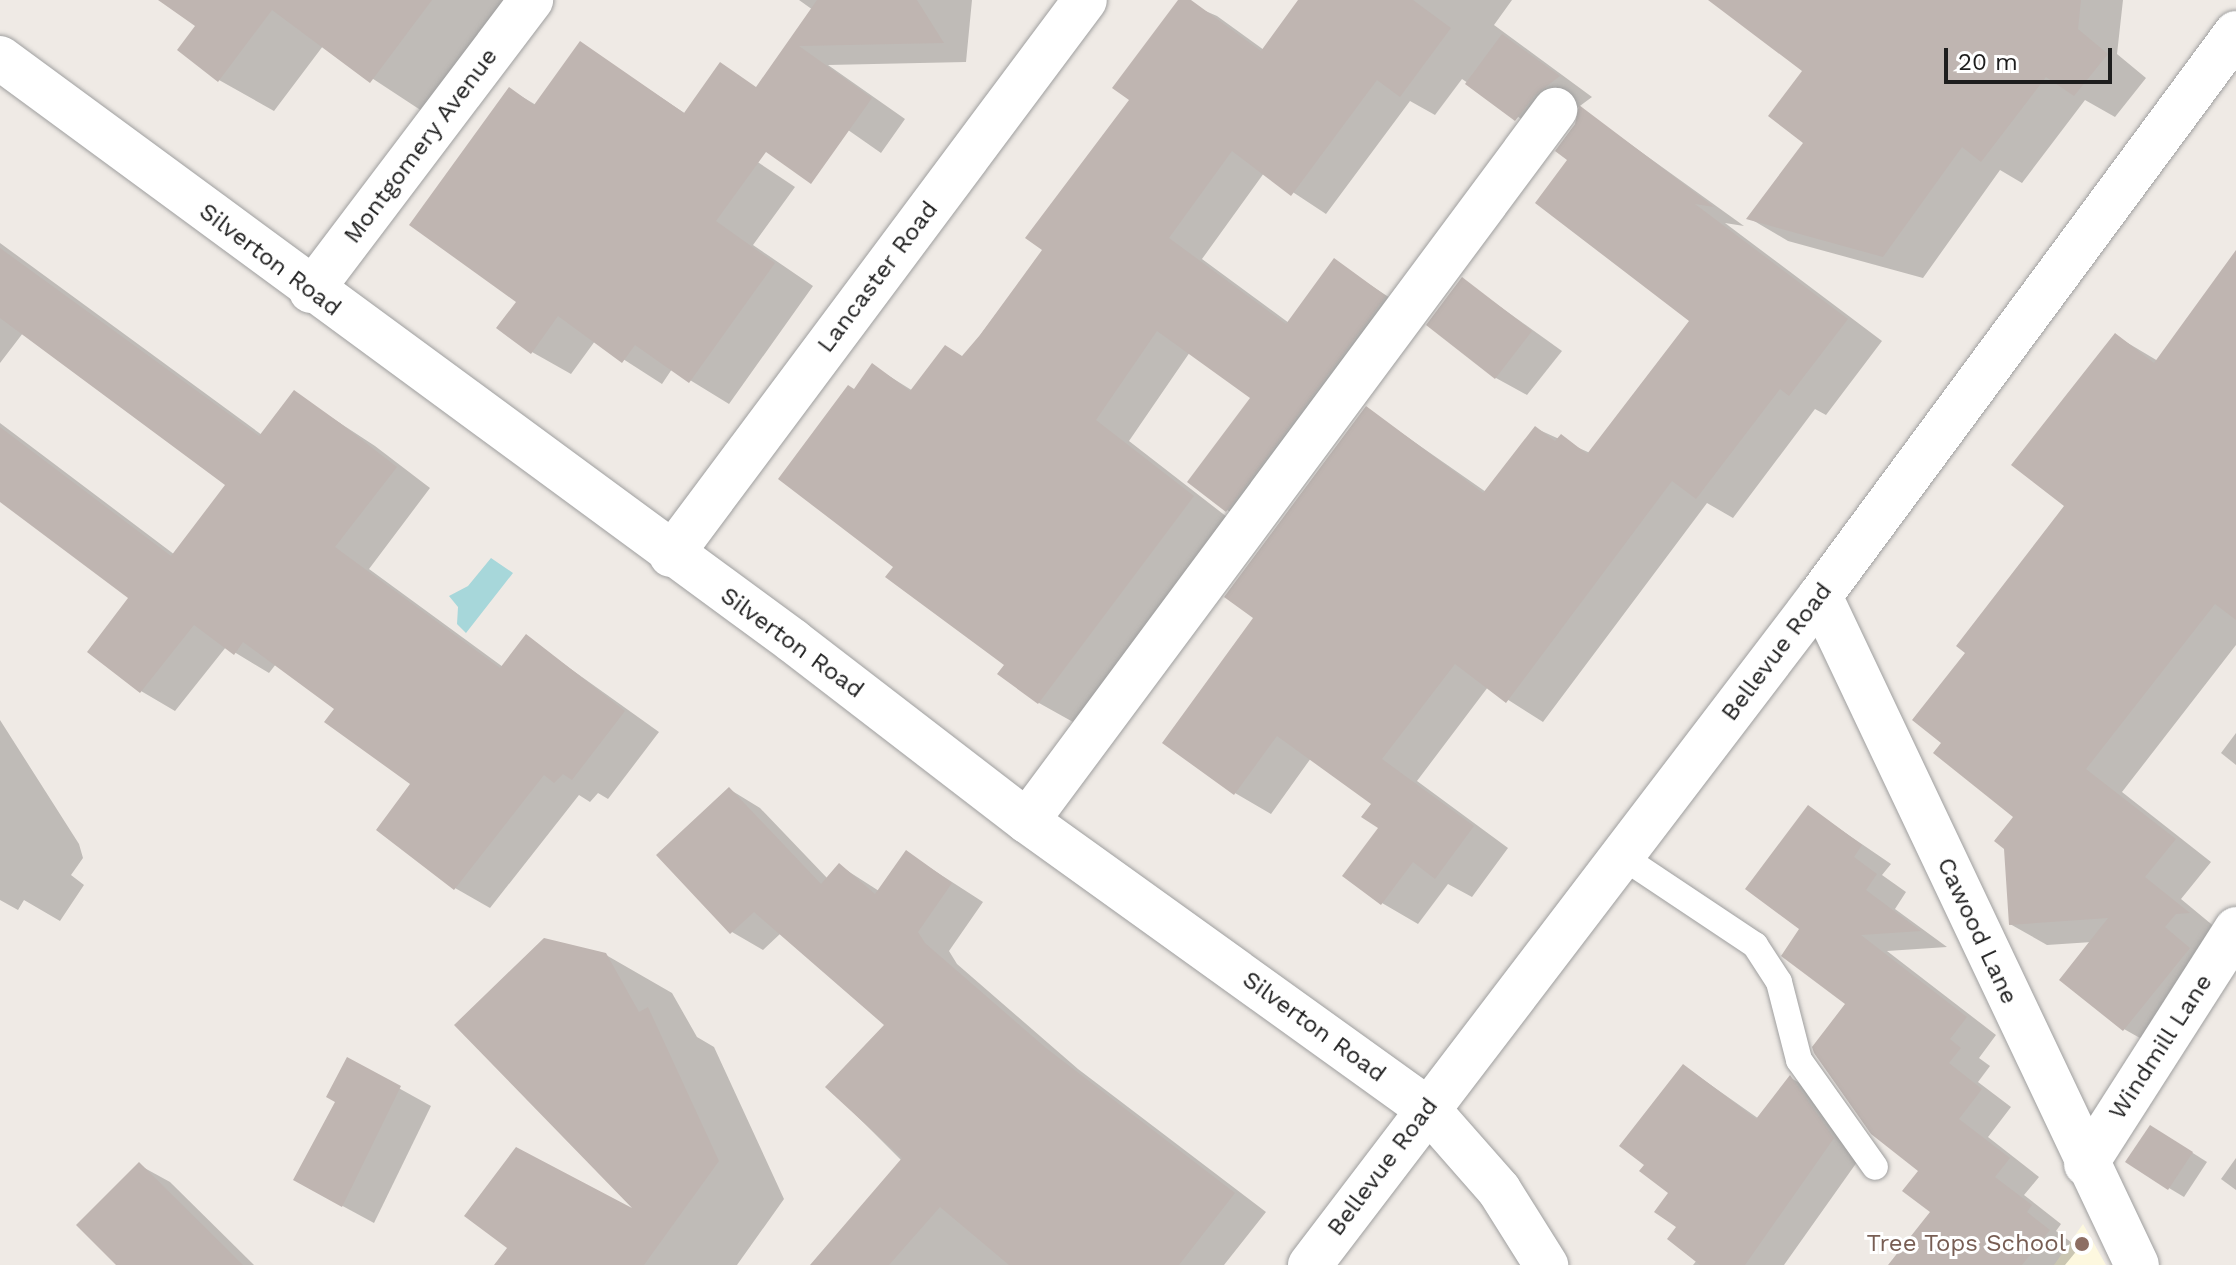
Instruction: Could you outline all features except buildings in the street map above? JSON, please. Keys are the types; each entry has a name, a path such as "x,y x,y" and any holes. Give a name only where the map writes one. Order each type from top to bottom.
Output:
{"street":[{"name":"Montgomery Avenue","path":"311,291 531,0"},
{"name":"Lancaster Road","path":"671,555 1085,0"},
{"name":"Bellevue Road","path":"1310,1265 1820,596 2236,33"},
{"name":"Silverton Road","path":"0,58 1027,821 1427,1108 1499,1190 1546,1265"},
{"path":"1027,821 1555,110"},
{"name":"Cawood Lane","path":"1820,596 2086,1164 2137,1265"},
{"name":"Windmill Lane","path":"2086,1164 2236,929"}],"lane":[{"path":"1623,857 1755,945 1779,982 1799,1060 1875,1167"}],"shaded area":[{"name":"Tree Tops School","path":"2083,1224 2106,1265 2054,1265"}],"water":[{"path":"491,558 513,573 466,633 457,624 458,607 449,596 468,586"}],"place":[{"name":"Tree Tops School","path":"2082,1244"}]}
